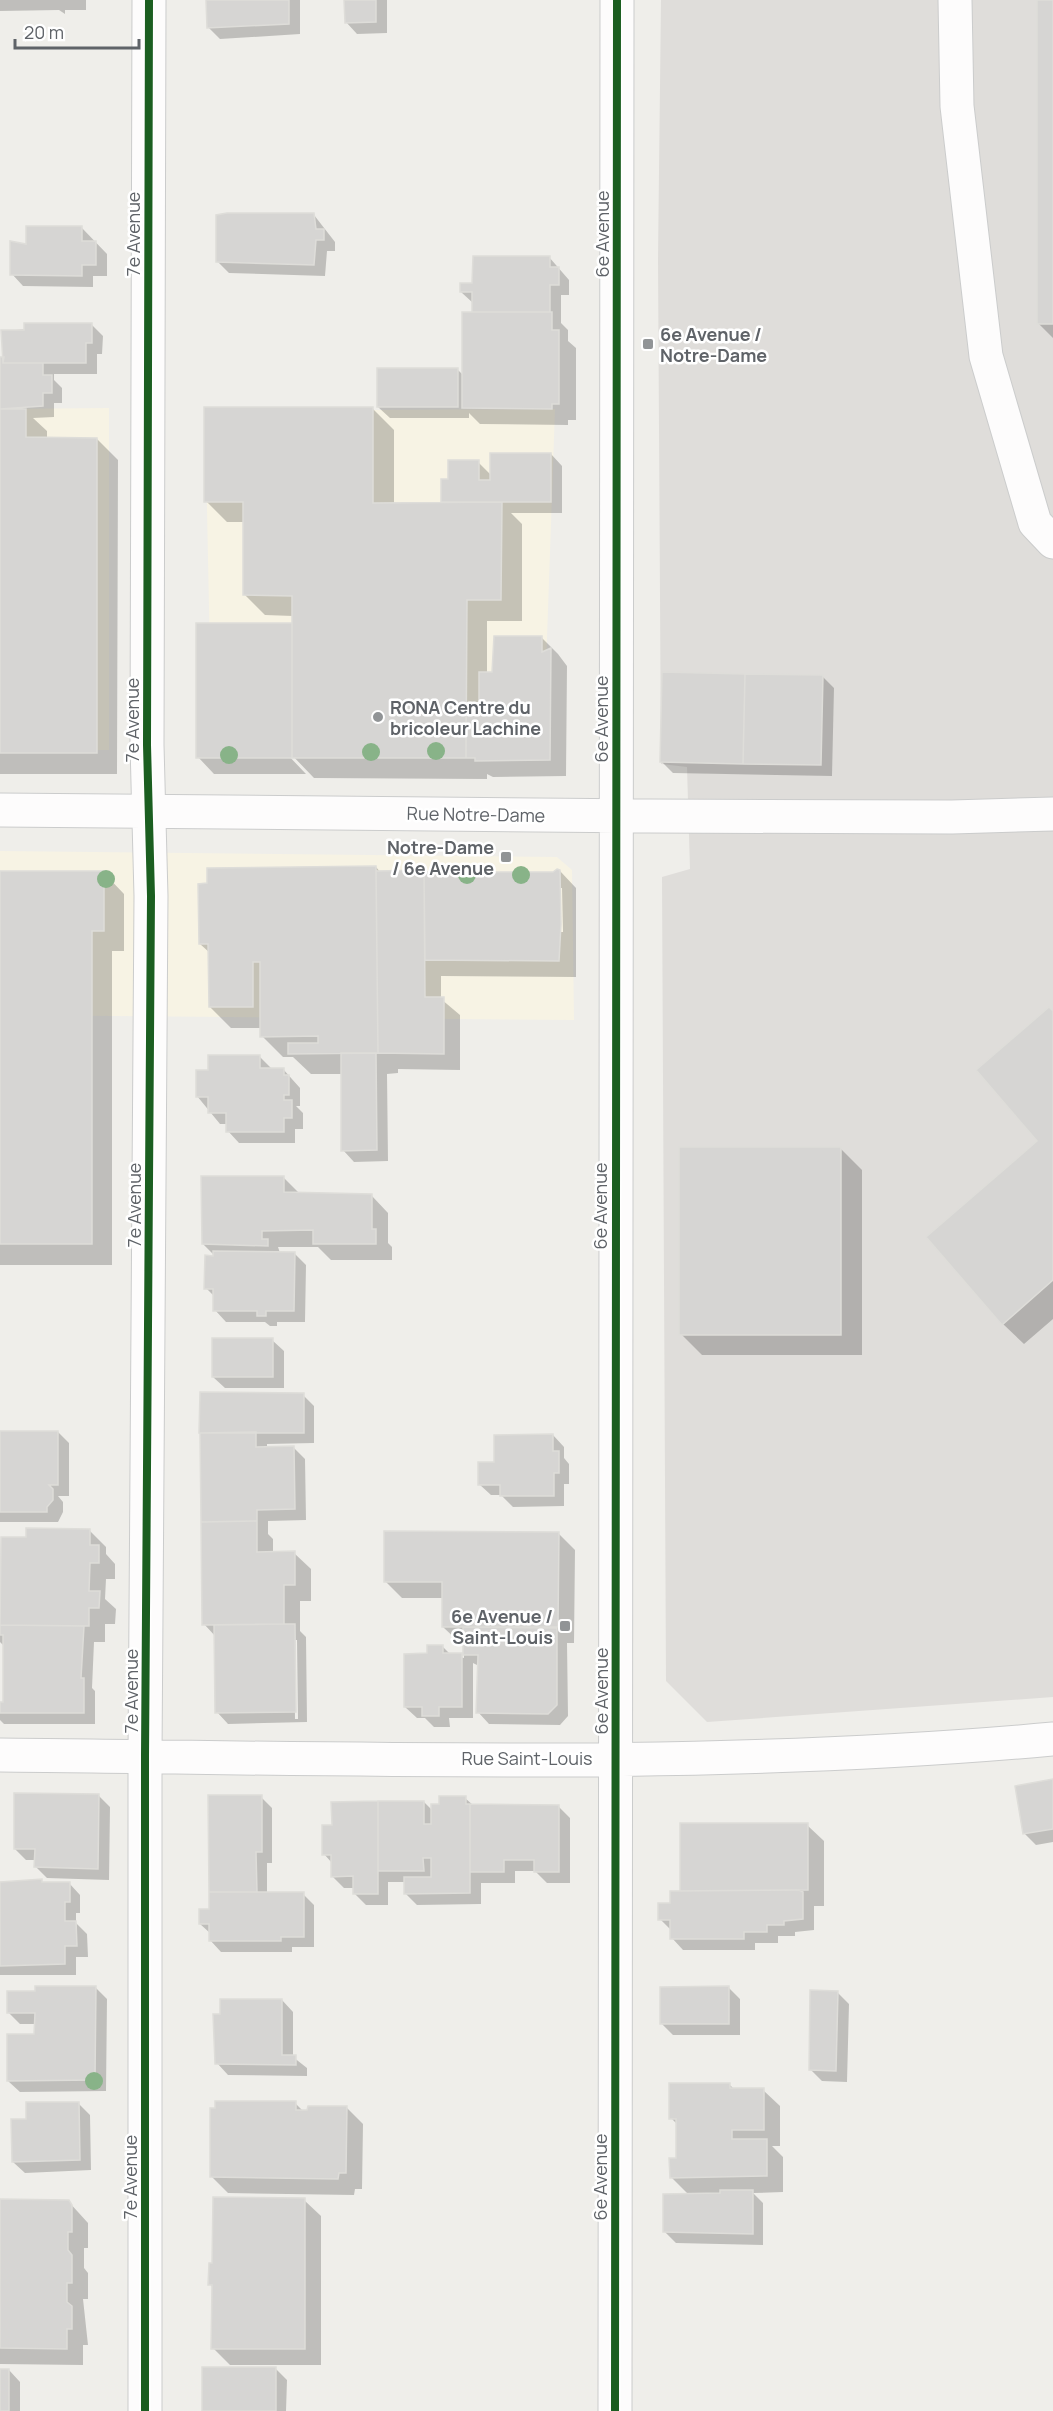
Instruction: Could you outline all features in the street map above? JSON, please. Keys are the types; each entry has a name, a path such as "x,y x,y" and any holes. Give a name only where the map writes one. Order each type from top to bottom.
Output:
{"street":[{"name":"7e Avenue","path":"145,2411 145,1756 152,896 147,745 149,0"},
{"name":"6e Avenue","path":"615,2411 617,0"},
{"path":"955,0 957,106 986,356 1035,524 1053,542"},
{"name":"Rue Notre-Dame","path":"0,810 616,816 952,817 1053,814"},
{"name":"Rue Saint-Louis","path":"0,1755 616,1758 810,1755 1053,1739"}],"shaded area":[{"path":"661,0 1053,0 1053,1697 707,1722 666,1681 662,877 690,869 687,767 661,764 658,260"},
{"path":"109,408 109,750 0,750 0,409"},
{"path":"555,409 543,753 212,755 205,411"},
{"path":"0,851 557,857 572,870 574,1020 0,1015"}],"building":[{"path":"206,0 289,0 289,24 207,28"},
{"path":"344,0 376,0 376,22 345,23"},
{"path":"1037,0 1053,0 1053,324 1037,324"},
{"path":"314,213 316,229 324,229 324,240 316,240 314,265 216,262 216,215"},
{"path":"26,226 82,226 82,241 96,241 96,265 82,265 82,276 10,275 10,241 26,244"},
{"path":"473,256 550,256 550,267 559,267 559,285 550,285 550,312 472,312 472,292 460,292 460,283 472,283"},
{"path":"462,312 552,312 552,330 559,330 559,404 552,404 552,409 462,408"},
{"path":"24,323 92,323 92,343 86,343 86,363 3,363 1,330 24,330"},
{"path":"0,357 4,357 3,363 43,363 43,375 52,375 52,393 43,393 43,406 0,409"},
{"path":"377,368 458,368 458,407 377,407"},
{"path":"204,407 373,407 373,503 502,502 501,600 467,600 466,758 292,758 292,596 243,595 243,502 204,502"},
{"path":"0,409 26,409 26,437 97,438 97,753 0,753"},
{"path":"490,453 551,453 551,502 441,502 441,479 448,479 448,460 479,460 479,480 490,480"},
{"path":"196,623 292,623 292,758 196,758"},
{"path":"494,636 542,636 542,652 551,648 550,760 475,761 475,758 466,758 466,711 479,711 479,672 492,672"},
{"path":"662,672 745,674 743,764 660,762"},
{"path":"745,674 823,675 821,765 743,764"},
{"path":"376,866 378,1053 288,1054 288,1043 318,1043 318,1036 260,1037 260,962 253,962 253,1007 209,1007 208,944 199,944 198,884 207,883 207,868"},
{"path":"424,870 425,997 444,997 444,1054 378,1053 376,871"},
{"path":"560,870 559,961 425,960 424,872 553,872"},
{"path":"0,871 104,871 104,931 92,931 92,1244 0,1244"},
{"path":"1049,1007 1053,1011 1053,1280 1002,1325 926,1237 1037,1141 976,1070"},
{"path":"341,1053 376,1053 377,1150 341,1151"},
{"path":"208,1055 260,1055 260,1068 284,1068 284,1075 289,1075 289,1095 284,1095 284,1100 292,1100 292,1118 284,1118 284,1132 226,1132 226,1113 208,1113 208,1097 196,1097 196,1070 208,1070"},
{"path":"679,1147 841,1147 841,1335 679,1335"},
{"path":"201,1176 284,1176 284,1192 372,1194 372,1229 376,1229 376,1244 313,1244 313,1230 262,1231 262,1239 268,1239 268,1246 202,1244"},
{"path":"213,1251 295,1252 294,1311 266,1311 266,1316 257,1316 257,1311 213,1311 213,1289 204,1289 205,1255 213,1256"},
{"path":"212,1338 273,1338 273,1377 212,1377"},
{"path":"200,1392 304,1393 304,1433 199,1433"},
{"path":"0,1431 58,1431 58,1485 49,1485 53,1489 53,1500 47,1507 47,1512 0,1512"},
{"path":"256,1432 256,1447 294,1446 295,1509 257,1510 257,1521 201,1522 200,1433"},
{"path":"553,1434 553,1451 559,1451 559,1473 554,1473 554,1496 500,1496 500,1485 478,1485 478,1462 494,1462 494,1435"},
{"path":"257,1521 257,1552 295,1551 295,1585 284,1585 284,1624 202,1625 201,1522"},
{"path":"26,1528 90,1529 90,1545 99,1545 99,1563 90,1563 89,1591 100,1591 99,1608 89,1608 89,1626 0,1625 1,1537 26,1537"},
{"path":"384,1531 559,1532 558,1627 442,1627 442,1582 384,1582"},
{"path":"295,1624 296,1712 215,1713 214,1625"},
{"path":"0,1625 84,1626 81,1678 84,1678 84,1713 0,1713 0,1702 3,1702 3,1635 0,1635"},
{"path":"463,1627 557,1628 557,1705 548,1714 476,1713 478,1655 463,1655"},
{"path":"427,1645 443,1645 443,1653 462,1653 462,1707 439,1707 439,1716 422,1716 422,1707 404,1707 404,1654 427,1653"},
{"path":"1053,1779 1053,1829 1023,1834 1015,1786"},
{"path":"14,1793 99,1794 98,1869 34,1867 35,1849 14,1849"},
{"path":"208,1795 262,1795 262,1852 256,1852 257,1892 209,1892"},
{"path":"439,1796 466,1796 466,1804 470,1804 470,1893 404,1894 404,1877 431,1877 431,1858 423,1858 424,1871 378,1871 378,1801 424,1801 424,1824 431,1824 431,1804 439,1804"},
{"path":"378,1801 378,1894 353,1894 353,1876 331,1877 331,1855 322,1855 322,1825 332,1825 331,1802"},
{"path":"470,1804 559,1805 559,1872 534,1872 534,1860 504,1860 504,1872 470,1872"},
{"path":"680,1823 808,1823 808,1890 680,1891"},
{"path":"42,1879 42,1882 70,1882 70,1902 65,1902 65,1921 76,1921 77,1946 65,1946 65,1964 0,1966 0,1882"},
{"path":"799,1890 803,1892 803,1919 784,1921 784,1925 767,1925 767,1932 744,1932 744,1939 670,1939 670,1920 658,1920 658,1903 670,1903 670,1891"},
{"path":"209,1892 304,1892 304,1937 281,1937 281,1941 209,1941 209,1924 199,1924 199,1909 209,1909"},
{"path":"35,1986 96,1986 95,2080 7,2081 7,2034 34,2034 35,2013 7,2013 7,1991 35,1991"},
{"path":"729,1986 729,2024 660,2024 660,1987"},
{"path":"810,1990 838,1991 836,2071 809,2070"},
{"path":"220,1999 282,1999 282,2055 296,2055 296,2065 215,2064 213,2014 220,2014"},
{"path":"669,2083 730,2083 730,2088 764,2088 764,2130 732,2130 732,2139 767,2139 767,2176 670,2178 669,2158 676,2158 676,2119 669,2119"},
{"path":"215,2101 296,2101 296,2110 307,2110 308,2106 347,2106 346,2173 339,2173 338,2179 210,2177 210,2108 215,2108"},
{"path":"26,2102 79,2102 80,2160 12,2162 11,2119 26,2119"},
{"path":"720,2190 753,2190 753,2234 663,2232 663,2194 720,2193"},
{"path":"213,2197 305,2198 305,2349 211,2349 212,2285 208,2285 209,2263 212,2263"},
{"path":"0,2199 69,2200 72,2205 72,2232 68,2232 68,2250 72,2255 72,2283 67,2283 67,2302 72,2306 72,2329 67,2329 67,2349 0,2348"},
{"path":"202,2367 276,2367 276,2411 202,2411"},
{"path":"0,2369 9,2369 9,2411 0,2411"}],"cycle path":[{"path":"145,2411 145,1756 151,896 147,745 149,0"},
{"path":"615,2411 617,0"}],"place":[{"name":"6e Avenue / Notre-Dame","path":"648,344"},
{"name":"RONA Centre du bricoleur Lachine","path":"378,717"},
{"name":"Notre-Dame / 6e Avenue","path":"506,857"},
{"name":"6e Avenue / Saint-Louis","path":"565,1626"}]}
